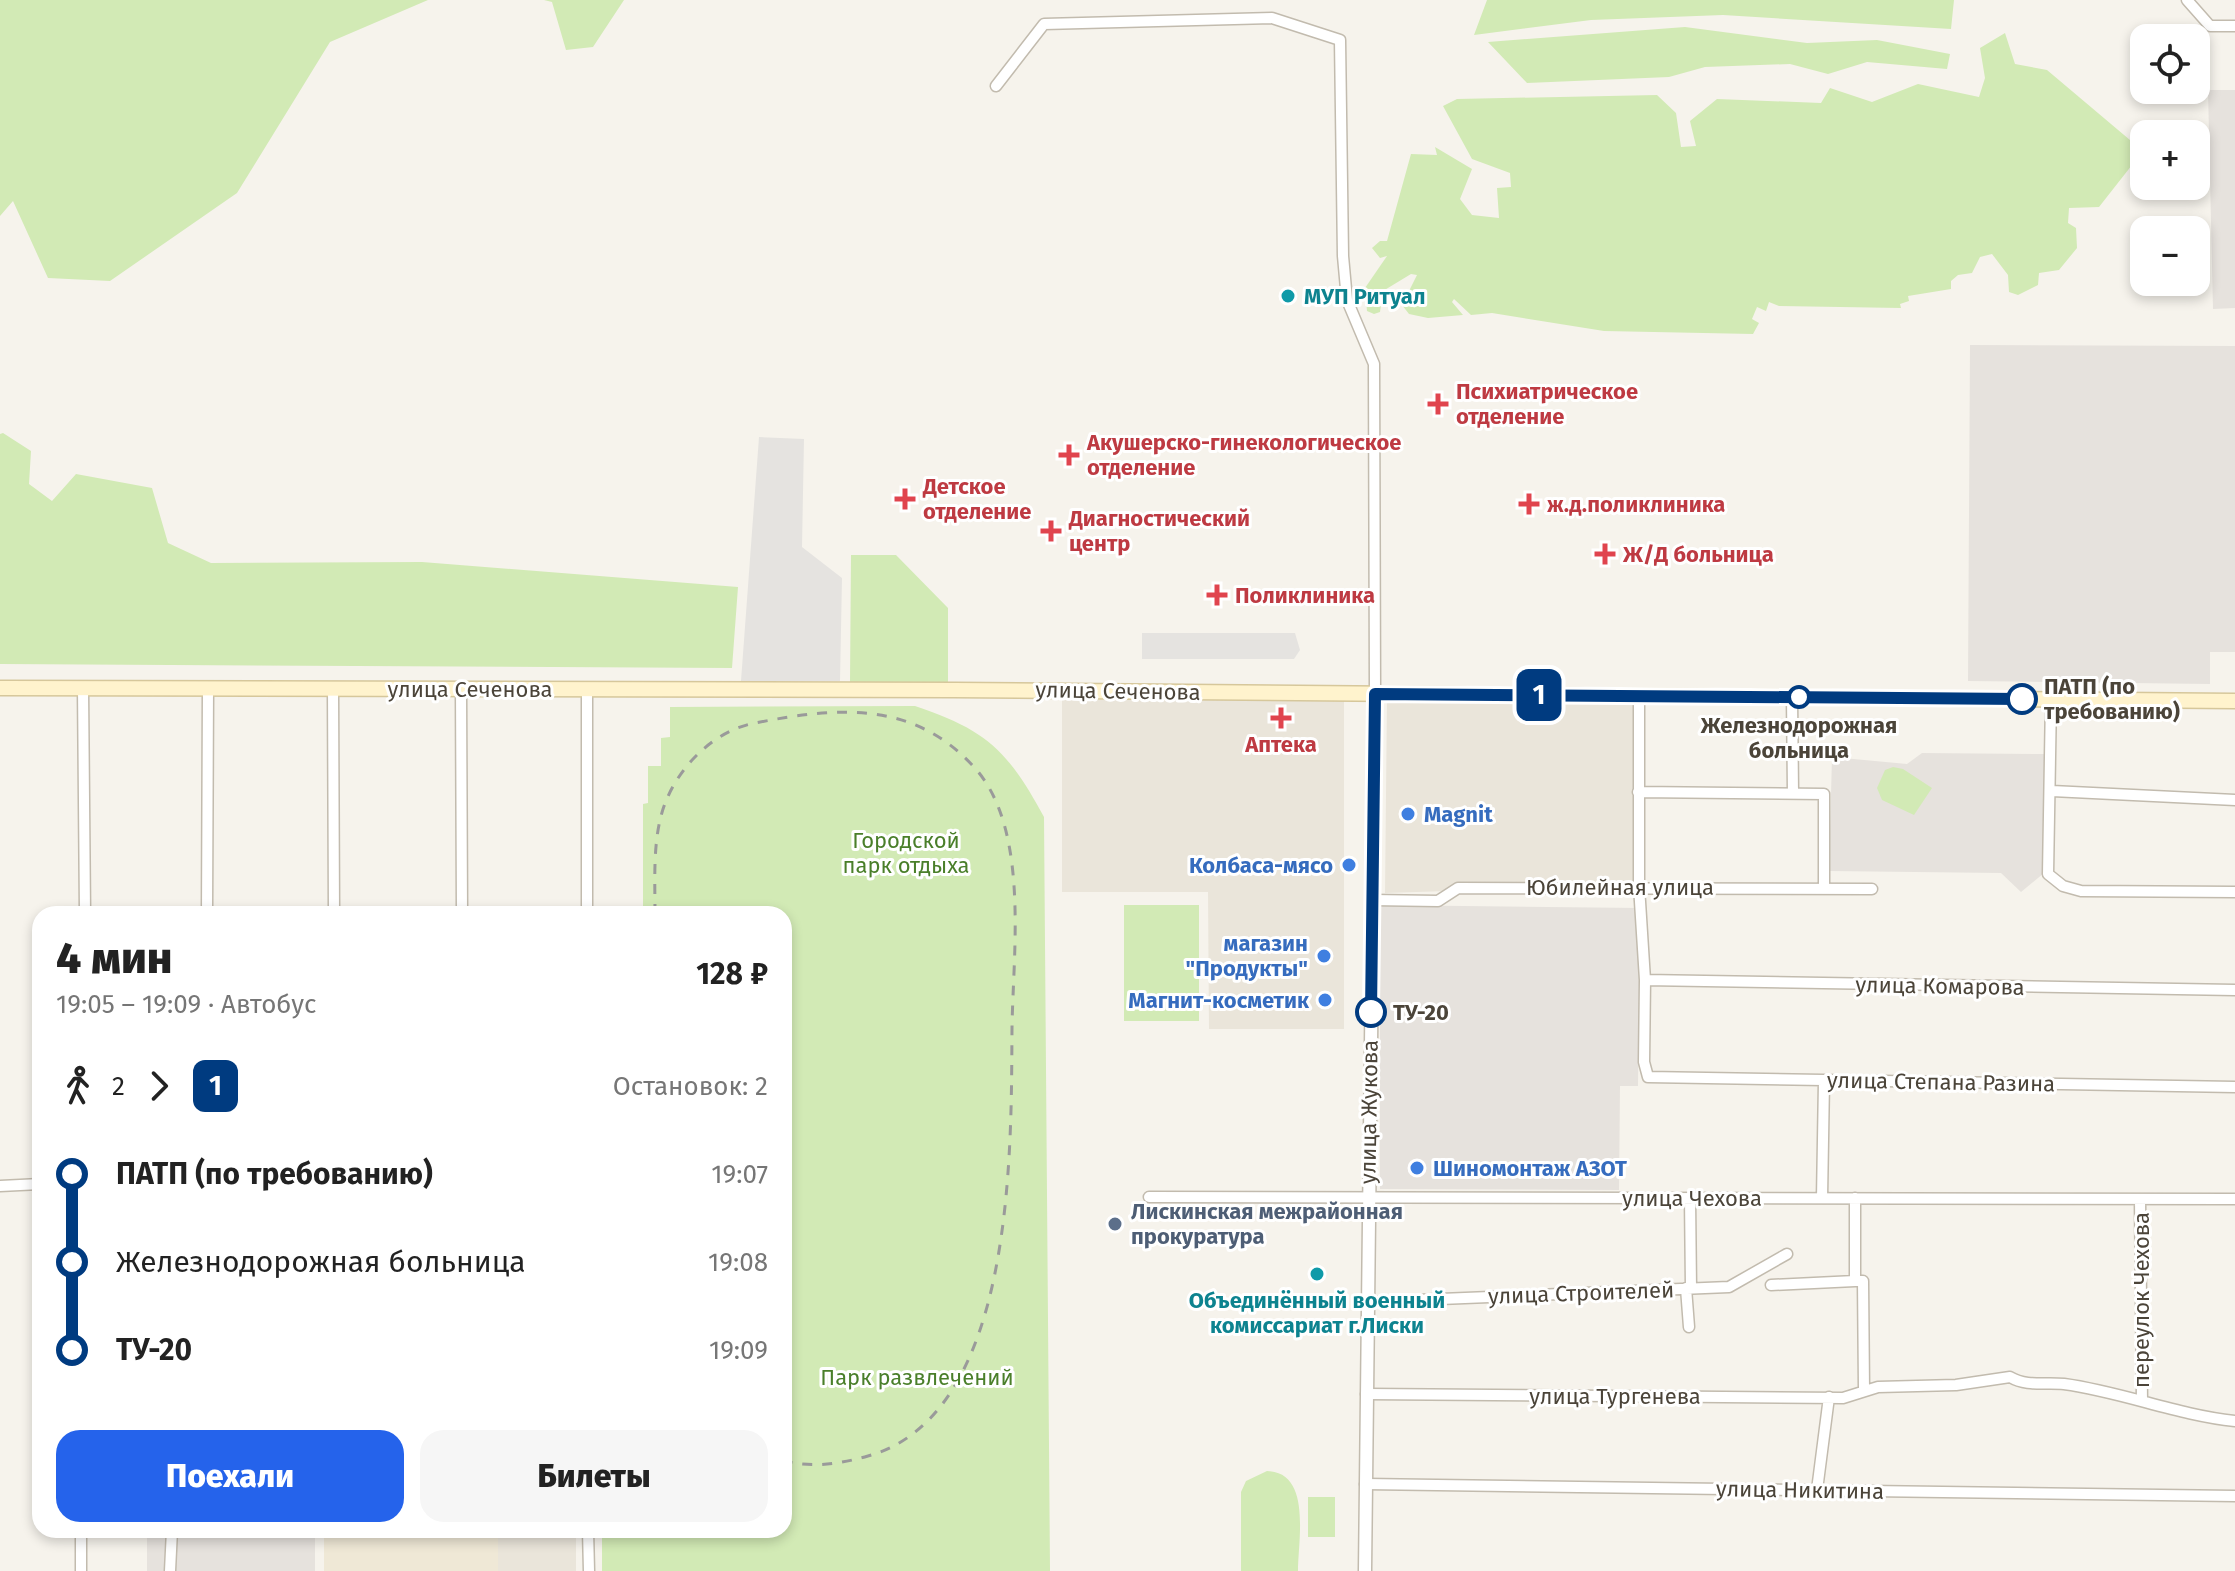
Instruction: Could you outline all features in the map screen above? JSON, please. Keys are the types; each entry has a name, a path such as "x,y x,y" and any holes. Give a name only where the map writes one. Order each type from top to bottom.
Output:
{"main road":[{"name":"улица Сеченова","path":"0,688 587,689 2235,701"}],"street":[{"path":"2191,4 2210,26 2235,26"},
{"name":"улица Жукова","path":"996,86 1044,24 1272,18 1340,40 1343,256 1347,300 1374,364 1375,694 1365,1571"},
{"path":"83,688 85,906"},
{"path":"207,906 208,688"},
{"path":"333,688 334,906"},
{"path":"461,689 462,906"},
{"path":"587,689 587,906"},
{"path":"1639,696 1639,886 1645,980"},
{"path":"1792,697 1793,793"},
{"path":"2051,699 2052,791 2048,874 2063,886 2081,891 2235,892"},
{"path":"2052,791 2235,800"},
{"path":"1638,792 1824,794 1824,888"},
{"name":"Юбилейная улица","path":"1372,900 1438,901 1458,888 1639,886 1872,889"},
{"name":"улица Комарова","path":"1645,980 2235,990"},
{"name":"улица Степана Разина","path":"1645,980 1644,1062 1648,1077 2235,1087"},
{"path":"1822,1198 1824,1081"},
{"path":"0,1186 32,1184"},
{"name":"улица Чехова","path":"1149,1197 2235,1199"},
{"path":"1689,1327 1690,1198"},
{"path":"1855,1198 1855,1281"},
{"name":"переулок Чехова","path":"2140,1199 2142,1401"},
{"name":"улица Строителей","path":"1367,1302 1729,1287 1787,1254"},
{"path":"1771,1285 1863,1281 1864,1390"},
{"name":"переулок Чехова","path":"1864,1390 1979,1383 2010,1377 2021,1383 2092,1388 2198,1417 2235,1421"},
{"name":"улица Тургенева","path":"1366,1394 1843,1398 1864,1390"},
{"path":"1817,1490 1829,1397"},
{"name":"улица Никитина","path":"1365,1484 2235,1496"},
{"path":"81,1538 81,1571"},
{"path":"170,1571 172,1538"},
{"path":"588,1538 589,1571"}],"shaded area":[{"path":"2210,90 2235,90 2235,308 2213,309"},
{"path":"1970,345 2235,346 2235,652 2210,652 2210,684 1968,681"},
{"path":"759,437 804,439 802,547 842,578 840,681 741,681"},
{"path":"1142,633 1295,633 1300,650 1294,659 1142,659"},
{"path":"1387,698 1636,699 1635,885 1385,893"},
{"path":"1062,700 1344,700 1344,1029 1209,1029 1208,892 1062,892"},
{"path":"1922,753 2047,754 2044,873 2021,892 2001,873 1829,871 1832,757 1907,764"},
{"path":"1380,905 1640,908 1638,1086 1620,1086 1619,1190 1380,1189"},
{"path":"147,1538 315,1538 315,1571 147,1571"},
{"path":"324,1538 498,1538 498,1571 324,1571"},
{"path":"498,1538 576,1538 576,1571 498,1571"}],"green space":[{"path":"0,0 428,0 330,42 237,193 110,281 48,278 13,201 0,216"},
{"path":"544,0 624,0 593,47 566,50 552,2"},
{"path":"1487,0 1954,0 1951,29 1723,15 1591,20 1474,35"},
{"path":"1685,27 1807,43 1877,40 1950,54 1947,69 1867,62 1828,74 1790,64 1705,67 1669,77 1527,83 1488,42"},
{"path":"2005,33 2015,64 2047,70 2130,140 2130,168 2099,207 2069,208 2068,223 2076,228 2077,248 2059,270 2039,273 2038,285 2018,295 2009,292 2008,275 1992,254 1980,257 1972,273 1958,275 1951,281 1951,289 1908,296 1909,301 1900,304 1901,308 1779,306 1769,302 1766,311 1757,307 1752,319 1759,323 1753,334 1604,331 1492,313 1471,315 1454,299 1452,302 1463,315 1428,318 1409,314 1402,305 1417,275 1411,274 1383,291 1380,312 1374,314 1367,311 1365,288 1387,256 1380,258 1372,248 1380,241 1387,241 1411,154 1437,155 1435,147 1472,169 1460,199 1472,215 1499,218 1497,188 1511,187 1510,173 1472,159 1443,106 1457,99 1657,95 1676,113 1681,147 1696,146 1690,121 1717,99 1821,103 1830,88 1872,102 1918,84 1979,97 1985,78 1980,48"},
{"path":"0,434 31,451 29,484 52,501 76,474 152,488 168,543 211,563 422,562 738,587 732,668 0,664"},
{"path":"851,555 896,555 948,608 948,682 850,682"},
{"name":"Городской парк отдыха","path":"915,706 960,724 993,746 1019,775 1044,817 1050,1571 602,1571 602,1538 792,1538 792,906 643,906 643,804 648,803 648,766 661,766 661,738 670,737 670,707"},
{"path":"1893,767 1903,769 1932,788 1914,815 1882,800 1877,788 1885,770"},
{"path":"1124,905 1199,905 1199,1021 1124,1021"},
{"path":"1267,1471 1281,1474 1291,1483 1297,1495 1300,1526 1298,1571 1241,1571 1241,1492 1246,1481"},
{"path":"1308,1497 1335,1497 1335,1537 1308,1537"}],"railway":[{"path":"655,906 658,828 674,784 709,745 723,735 755,723 844,712 900,719 950,745 974,767 992,793 1004,823 1011,856 1015,928 1010,1141 1005,1206 995,1272 978,1335 953,1389 917,1431 858,1459 816,1465 792,1462"}],"bus line":[{"name":"1","path":"1371,1012 1375,694 2022,699"}],"place":[{"name":"МУП Ритуал","path":"1288,296"},
{"name":"Психиатрическое отделение","path":"1438,404"},
{"name":"Акушерско-гинекологическое отделение","path":"1069,455"},
{"name":"Детское отделение","path":"905,499"},
{"name":"ж.д.поликлиника","path":"1529,504"},
{"name":"Диагностический центр","path":"1051,531"},
{"name":"Ж/Д больница","path":"1605,554"},
{"name":"Поликлиника","path":"1217,595"},
{"name":"Железнодорожная больница","path":"1799,697"},
{"name":"ПАТП (по требованию)","path":"2022,699"},
{"name":"Аптека","path":"1281,718"},
{"name":"Magnit","path":"1408,814"},
{"name":"Колбаса-мясо","path":"1349,865"},
{"name":"магазин \"Продукты\"","path":"1324,956"},
{"name":"Магнит-косметик","path":"1325,1000"},
{"name":"ТУ-20","path":"1371,1012"},
{"name":"Шиномонтаж АЗОТ","path":"1417,1168"},
{"name":"Лискинская межрайонная прокуратура","path":"1115,1224"},
{"name":"Объединённый военный комиссариат г.Лиски","path":"1317,1274"}],"park label":[{"name":"Парк развлечений","path":"917,1377"}]}
